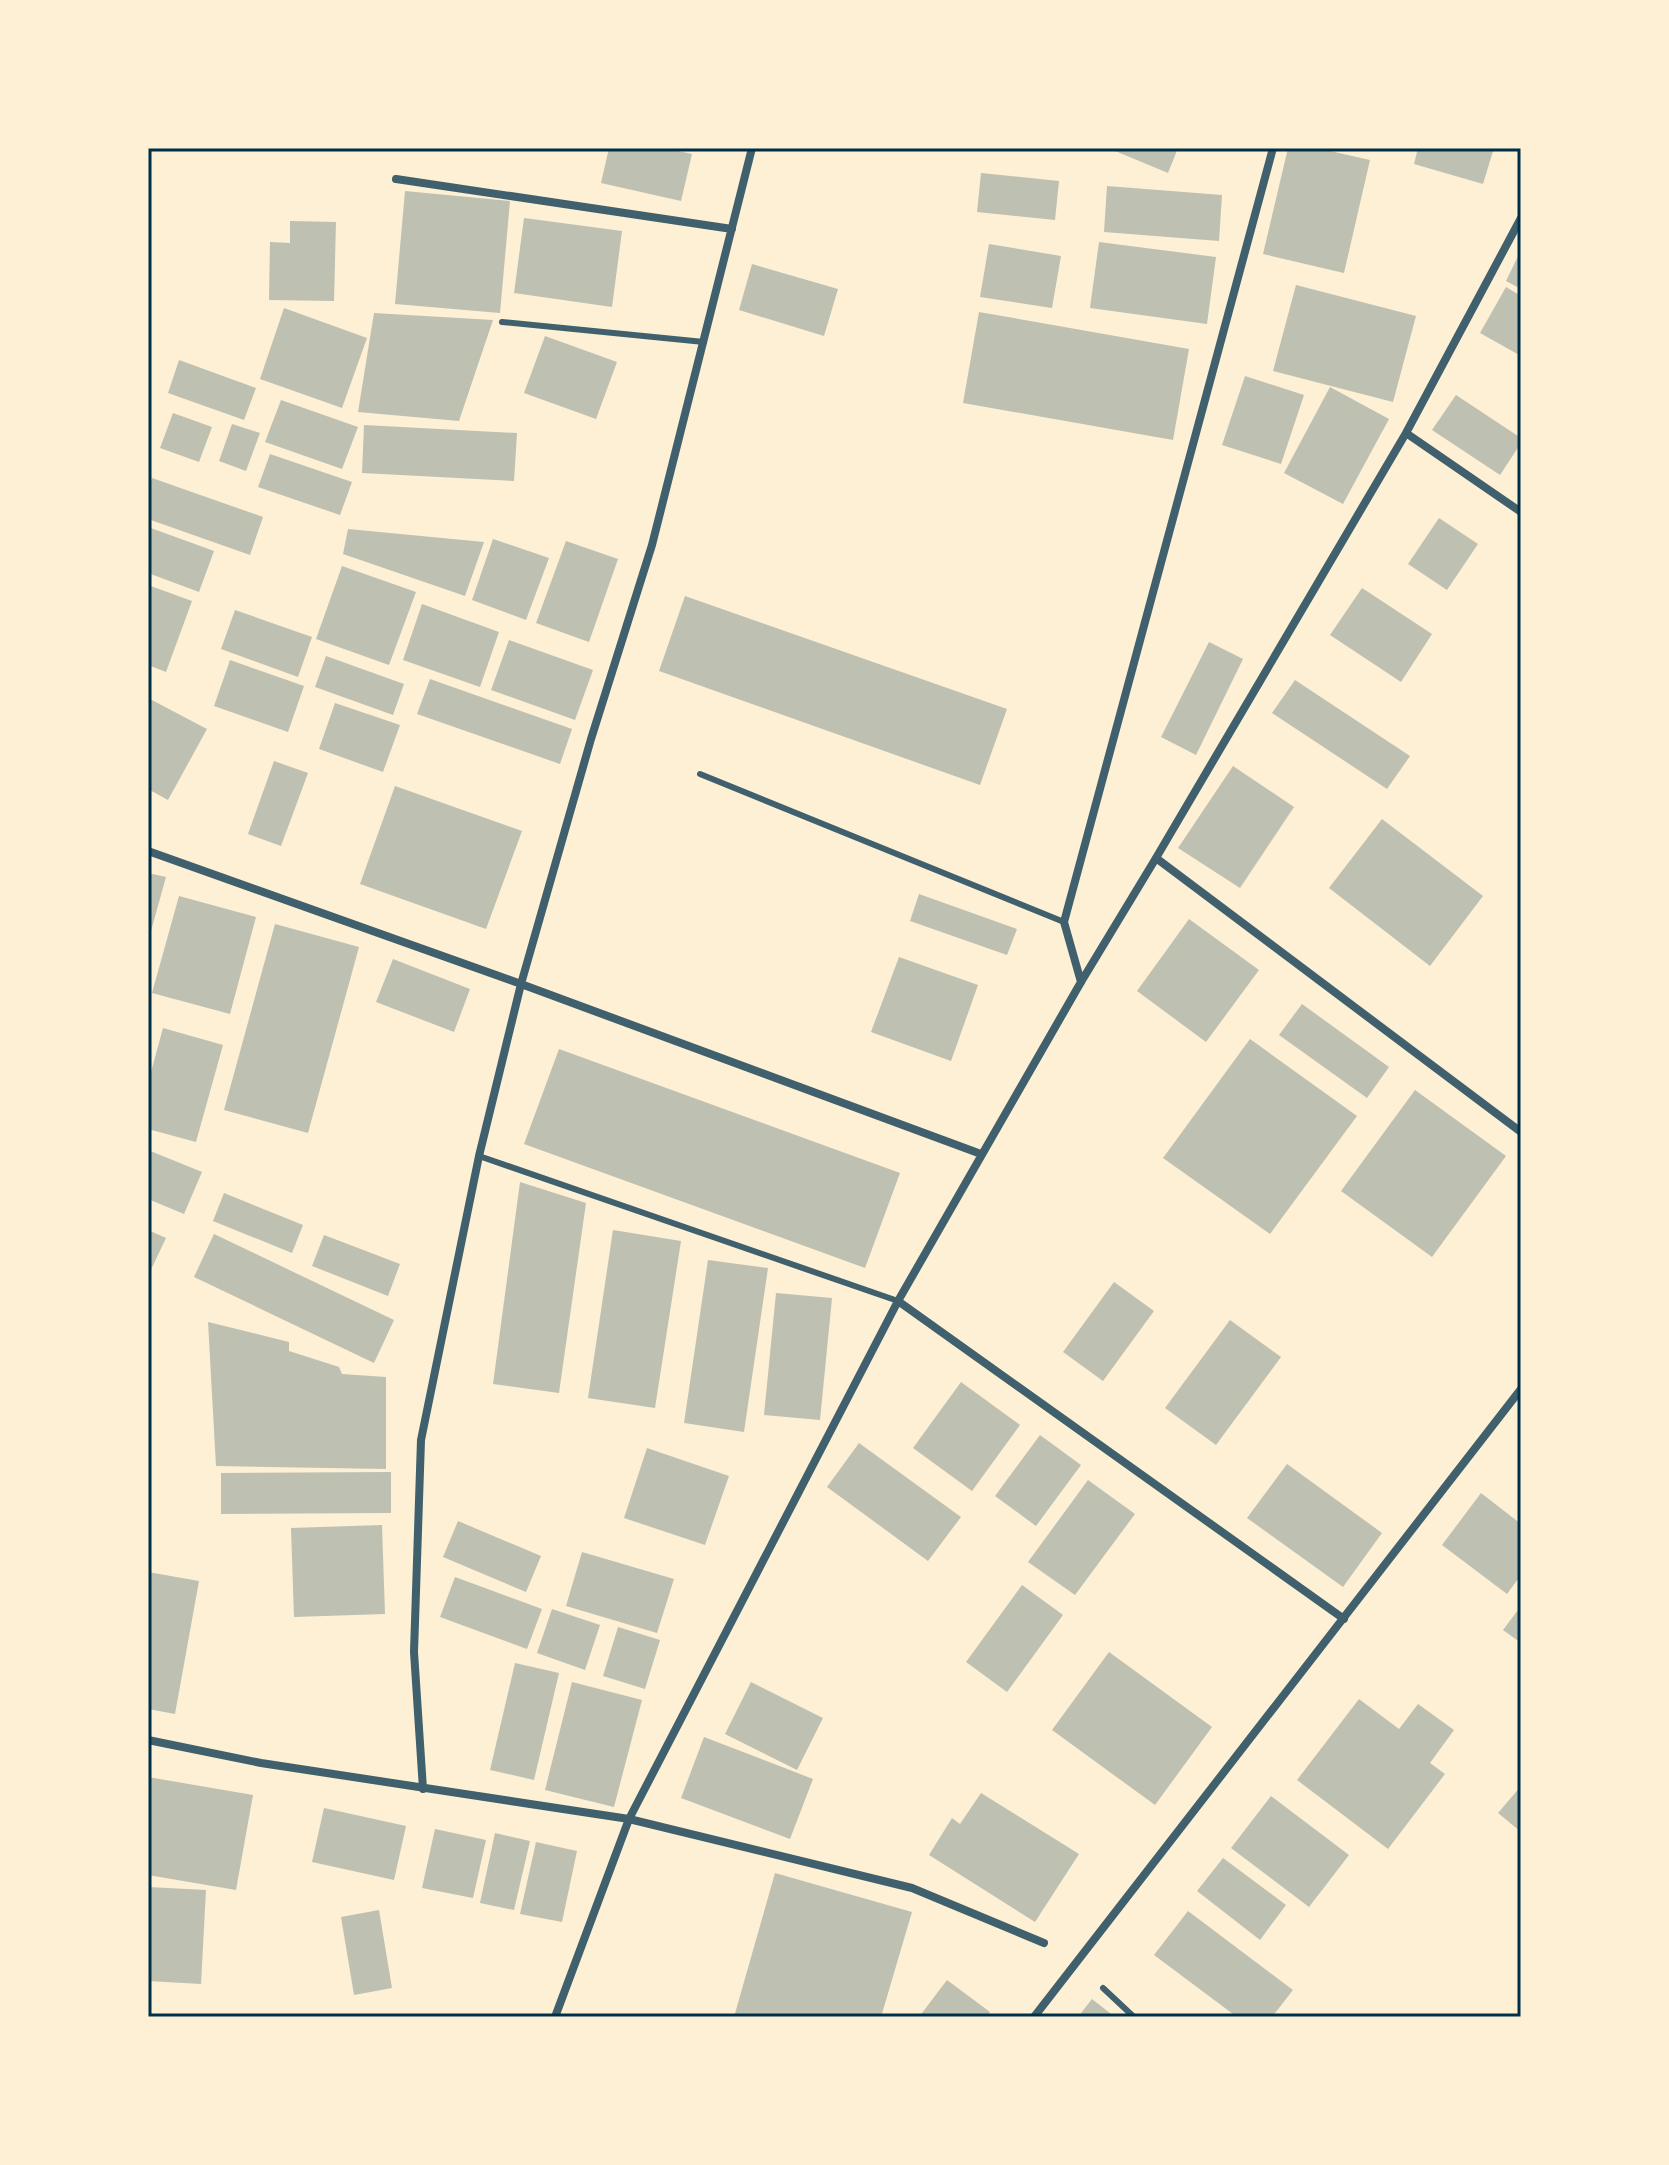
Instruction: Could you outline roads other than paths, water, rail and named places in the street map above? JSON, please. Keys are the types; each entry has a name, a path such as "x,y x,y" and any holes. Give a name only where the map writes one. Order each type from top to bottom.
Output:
{"street":[{"path":"423,1789 414,1652 421,1440 479,1156 521,984 591,739 652,545 752,148"},
{"path":"1081,982 1064,922 1273,148"},
{"path":"396,179 732,229"},
{"path":"555,2017 629,1819 898,1301 1081,982 1406,433 1521,218"},
{"path":"1406,433 1521,512"},
{"path":"148,851 521,984 981,1154"},
{"path":"1156,858 1521,1132"},
{"path":"898,1301 1344,1619"},
{"path":"1034,2017 1521,1389"},
{"path":"148,1740 261,1763 629,1819 912,1888 1044,1943"}],"lane":[{"path":"502,322 704,342"},
{"path":"700,774 1064,922"},
{"path":"479,1156 898,1301"},
{"path":"1103,1988 1134,2017"}]}
